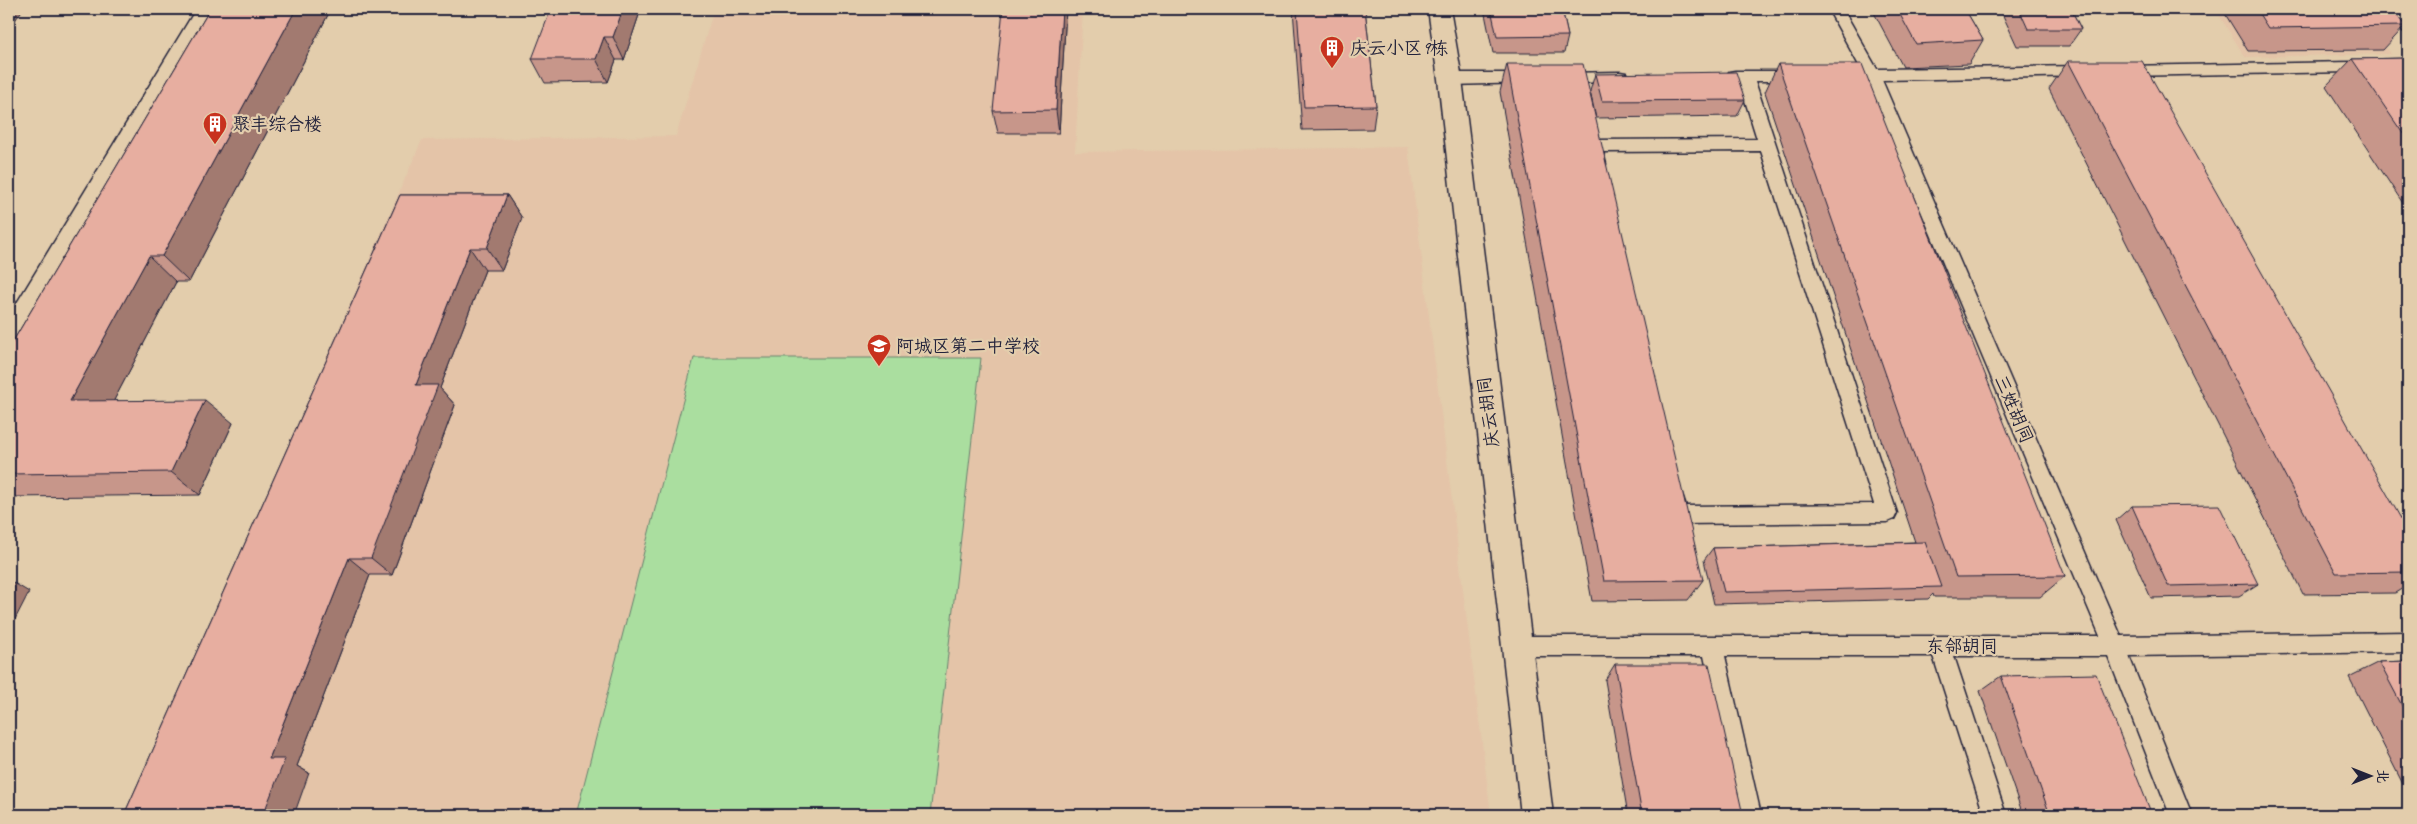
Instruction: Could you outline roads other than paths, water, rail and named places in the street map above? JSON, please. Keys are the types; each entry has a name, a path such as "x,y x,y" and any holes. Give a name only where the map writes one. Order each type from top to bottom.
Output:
{"street":[{"path":"9,339 207,9"},
{"name":"庆云胡同","path":"1439,9 1450,79 1537,815"}],"lane":[{"name":"三姓胡同","path":"1836,9 1872,75 2115,646 2181,815"},
{"path":"2394,9 2408,27"},
{"path":"1715,76 2408,66"},
{"path":"1672,486 1679,515 1887,513 1745,76"},
{"path":"1450,79 1637,77"},
{"path":"1603,185 1594,146 1767,146"},
{"name":"东邻胡同","path":"1516,646 2115,646 2408,642"},
{"path":"1712,646 1750,815"},
{"path":"1940,646 1995,815"}],"place":[{"name":"庆云小区9栋","path":"1332,69"},
{"name":"聚丰综合楼","path":"215,145"},
{"name":"阿城区第二中学校","path":"879,367"}]}
